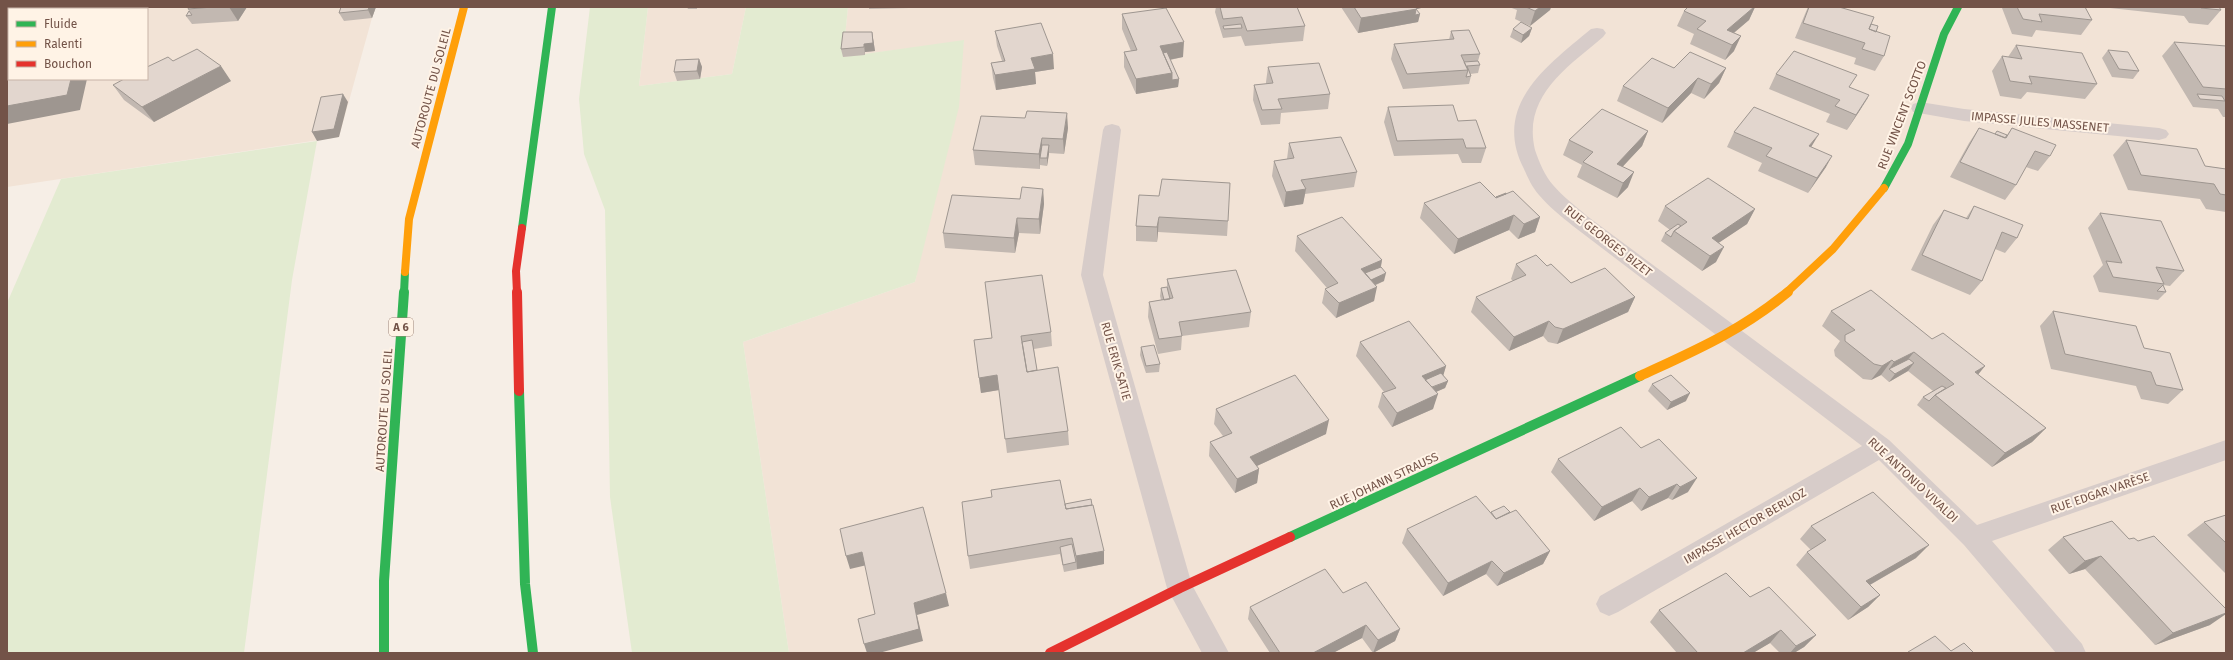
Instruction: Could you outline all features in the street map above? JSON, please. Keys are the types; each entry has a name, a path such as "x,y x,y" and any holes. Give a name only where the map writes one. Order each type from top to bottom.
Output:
{"main road":[{"name":"AUTOROUTE DU SOLEIL","path":"384,653 384,581 409,219 464,7"},
{"path":"533,653 525,584 516,271 552,7"},
{"name":"RUE VINCENT SCOTTO","path":"1730,334 1768,308 1808,274 1863,217 1896,171 1920,108 1948,22 1958,7"},
{"name":"RUE JOHANN STRAUSS","path":"1050,653 1180,588 1730,334"}],"street":[{"name":"RUE GEORGES BIZET","path":"1597,33 1551,72 1530,97 1521,125 1525,153 1543,186 1580,221 1730,334"},
{"name":"IMPASSE JULES MASSENET","path":"1920,108 1964,115 2160,134"},
{"name":"RUE ERIK SATIE","path":"1112,130 1092,275 1180,588 1216,653"},
{"name":"RUE ANTONIO VIVALDI","path":"1730,334 1881,447 1973,537 2025,595 2073,653"},
{"name":"IMPASSE HECTOR BERLIOZ","path":"1609,604 1881,447"},
{"name":"RUE EDGAR VARÈSE","path":"1973,537 2226,450"}],"shaded area":[{"path":"7,7 375,7 339,137 7,187"},
{"path":"648,7 746,7 732,74 639,86"},
{"path":"848,7 2226,7 2226,653 789,653 743,342 915,282 964,41 843,57"}],"green space":[{"path":"590,7 648,7 639,86 732,74 746,7 848,7 843,57 964,40 959,107 915,282 743,342 789,653 632,653 610,497 605,210 584,154 579,99"},
{"path":"317,141 292,280 244,653 7,653 7,303 61,179"}],"building":[{"path":"189,7 213,7 188,9"},
{"path":"341,7 369,7 368,10 339,13"},
{"path":"1220,7 1297,7 1305,26 1247,31 1242,17 1223,19"},
{"path":"1354,7 1416,7 1417,9 1361,18"},
{"path":"1526,7 1540,7 1535,11"},
{"path":"1688,7 1754,7 1727,30 1741,36 1732,45 1697,29 1706,21 1684,11"},
{"path":"1809,7 1839,7 1874,17 1869,29 1890,36 1884,56 1862,49 1865,43 1803,23"},
{"path":"2017,7 2085,7 2092,20 2039,14 2042,22 2023,19"},
{"path":"2200,7 2219,7 2221,10 2201,8"},
{"path":"1166,8 1184,42 1160,46 1172,73 1136,79 1124,52 1137,50 1122,14"},
{"path":"1416,9 1420,14 1415,15"},
{"path":"189,11 192,15 186,16"},
{"path":"1521,22 1532,28 1523,35 1513,29"},
{"path":"1041,23 1053,54 1031,58 1035,69 995,75 991,63 1005,61 995,31"},
{"path":"1241,24 1242,28 1224,29 1223,26"},
{"path":"1871,24 1878,26 1876,32 1869,29"},
{"path":"1469,30 1480,54 1461,55 1468,70 1407,74 1394,44 1454,39 1451,31"},
{"path":"843,32 872,32 873,43 864,44 864,47 841,49"},
{"path":"2174,42 2226,46 2226,89 2203,87"},
{"path":"2016,45 2082,53 2097,84 2029,76 2032,84 2010,81 2002,56 2022,59"},
{"path":"197,49 221,66 142,107 113,85 122,80 148,80 148,67 168,57 173,61"},
{"path":"2108,50 2128,52 2139,71 2119,69"},
{"path":"1794,51 1857,75 1849,87 1869,95 1856,115 1835,106 1840,100 1776,74"},
{"path":"1167,52 1179,79 1172,80 1172,73 1163,53"},
{"path":"1690,52 1726,68 1711,84 1698,78 1668,108 1623,86 1652,58 1674,68"},
{"path":"699,59 697,71 674,72 676,60"},
{"path":"1478,61 1480,65 1467,66 1471,76 1466,77 1468,70 1464,62"},
{"path":"1319,63 1330,94 1278,99 1282,109 1262,110 1254,85 1273,83 1268,67"},
{"path":"7,78 8,80 71,80 67,95 7,106"},
{"path":"343,94 334,129 312,132 321,97"},
{"path":"2197,94 2222,96 2225,101 2200,99"},
{"path":"1453,105 1458,121 1476,120 1486,148 1466,148 1463,139 1397,141 1388,107"},
{"path":"1754,107 1819,134 1809,146 1832,156 1817,178 1766,156 1772,148 1734,132"},
{"path":"1602,109 1648,131 1617,164 1634,172 1623,183 1583,162 1593,152 1569,140"},
{"path":"1027,111 1067,113 1063,139 1042,138 1039,154 973,150 981,116 1025,118"},
{"path":"1979,128 2006,138 2012,128 2056,145 2050,156 2035,151 2016,185 1960,162"},
{"path":"1997,131 2007,135 2005,138 1995,134"},
{"path":"1341,137 1357,172 1301,180 1306,189 1286,192 1274,161 1294,158 1289,143"},
{"path":"2126,140 2197,149 2205,166 2226,169 2226,195 2220,194 2214,184 2141,175"},
{"path":"1042,145 1049,145 1047,158 1040,158"},
{"path":"1708,178 1755,209 1712,238 1724,247 1710,256 1674,231 1687,222 1665,206"},
{"path":"1162,179 1230,183 1228,221 1159,217 1157,227 1136,226 1139,195 1159,196"},
{"path":"1480,182 1496,198 1513,191 1540,217 1524,224 1514,215 1458,239 1424,203"},
{"path":"1022,187 1043,189 1039,219 1017,218 1014,238 943,233 952,195 1020,199"},
{"path":"1974,206 2023,225 2017,238 2002,232 1982,281 1922,255 1944,210 1968,219"},
{"path":"2100,213 2161,221 2184,271 2156,267 2164,284 2113,277 2106,261 2122,263"},
{"path":"1342,217 1382,260 1361,269 1377,287 1339,303 1325,289 1338,283 1297,236"},
{"path":"1678,224 1681,226 1674,231 1671,237 1665,233"},
{"path":"1536,255 1547,266 1551,264 1571,283 1605,268 1635,297 1563,329 1555,327 1549,321 1514,337 1476,297 1526,275 1516,264"},
{"path":"1381,267 1386,273 1371,280 1365,273"},
{"path":"1236,270 1251,312 1179,322 1182,336 1159,339 1149,302 1173,298 1167,279"},
{"path":"1042,275 1051,332 1021,336 1027,372 1058,367 1068,431 1005,439 997,375 979,378 974,340 992,338 985,282"},
{"path":"2163,285 2166,292 2157,291"},
{"path":"1167,287 1170,299 1164,300 1161,288"},
{"path":"1871,290 1932,339 1943,333 1985,366 1975,372 2046,428 2005,453 1935,395 1954,384 1914,352 1894,362 1892,360 1882,366 1874,364 1845,341 1845,335 1855,330 1831,311"},
{"path":"2053,311 2136,326 2144,348 2170,353 2183,390 2156,385 2151,372 2065,354"},
{"path":"1409,321 1446,366 1422,376 1438,394 1397,413 1382,393 1396,388 1360,342"},
{"path":"1032,340 1037,370 1027,372 1022,342"},
{"path":"1154,345 1160,364 1146,366 1141,347"},
{"path":"1909,359 1914,363 1895,374 1889,369"},
{"path":"1441,373 1448,381 1432,387 1425,380"},
{"path":"1295,375 1329,420 1250,457 1259,469 1237,479 1210,442 1232,433 1216,409"},
{"path":"1671,375 1690,393 1671,402 1652,384"},
{"path":"1942,386 1946,388 1929,401 1923,397"},
{"path":"1621,427 1641,448 1659,439 1697,478 1680,487 1677,484 1649,497 1640,488 1602,507 1558,459"},
{"path":"1060,480 1066,509 1093,505 1104,551 1076,556 1072,538 968,556 962,502 992,497 991,490"},
{"path":"1873,492 1929,545 1866,581 1880,595 1861,607 1807,552 1826,540 1811,526"},
{"path":"1476,496 1496,519 1516,510 1550,551 1504,573 1492,561 1448,583 1407,529"},
{"path":"1091,499 1092,505 1066,509 1065,504"},
{"path":"1504,506 1510,512 1496,519 1491,512"},
{"path":"923,507 946,593 914,603 919,629 864,644 858,619 875,614 862,552 846,556 840,529"},
{"path":"2226,515 2226,543 2204,522"},
{"path":"2112,521 2129,539 2134,538 2138,541 2154,536 2226,609 2226,613 2173,633 2101,556 2085,561 2063,537"},
{"path":"1072,544 1076,562 1063,565 1060,547"},
{"path":"1325,569 1343,593 1366,582 1400,629 1378,640 1366,625 1313,653 1280,653 1250,607"},
{"path":"1726,573 1750,597 1769,587 1816,635 1796,646 1781,630 1743,653 1698,653 1659,610"},
{"path":"1935,636 1951,651 1964,643 1974,653 1908,652"}],"traffic: fast":[{"path":"522,228 552,7"},
{"path":"1884,188 1908,144 1920,112 1944,34 1958,7"},
{"path":"384,653 384,581 405,272"},
{"path":"1290,537 1640,376"},
{"path":"519,391 525,584 533,653"}],"traffic: slow":[{"path":"405,272 409,219 464,7"},
{"path":"1640,376 1720,339 1753,319 1774,303 1795,286 1833,249 1884,188"}],"traffic: jam":[{"path":"519,391 516,271 522,228"},
{"path":"1050,653 1180,588 1290,537"}]}
